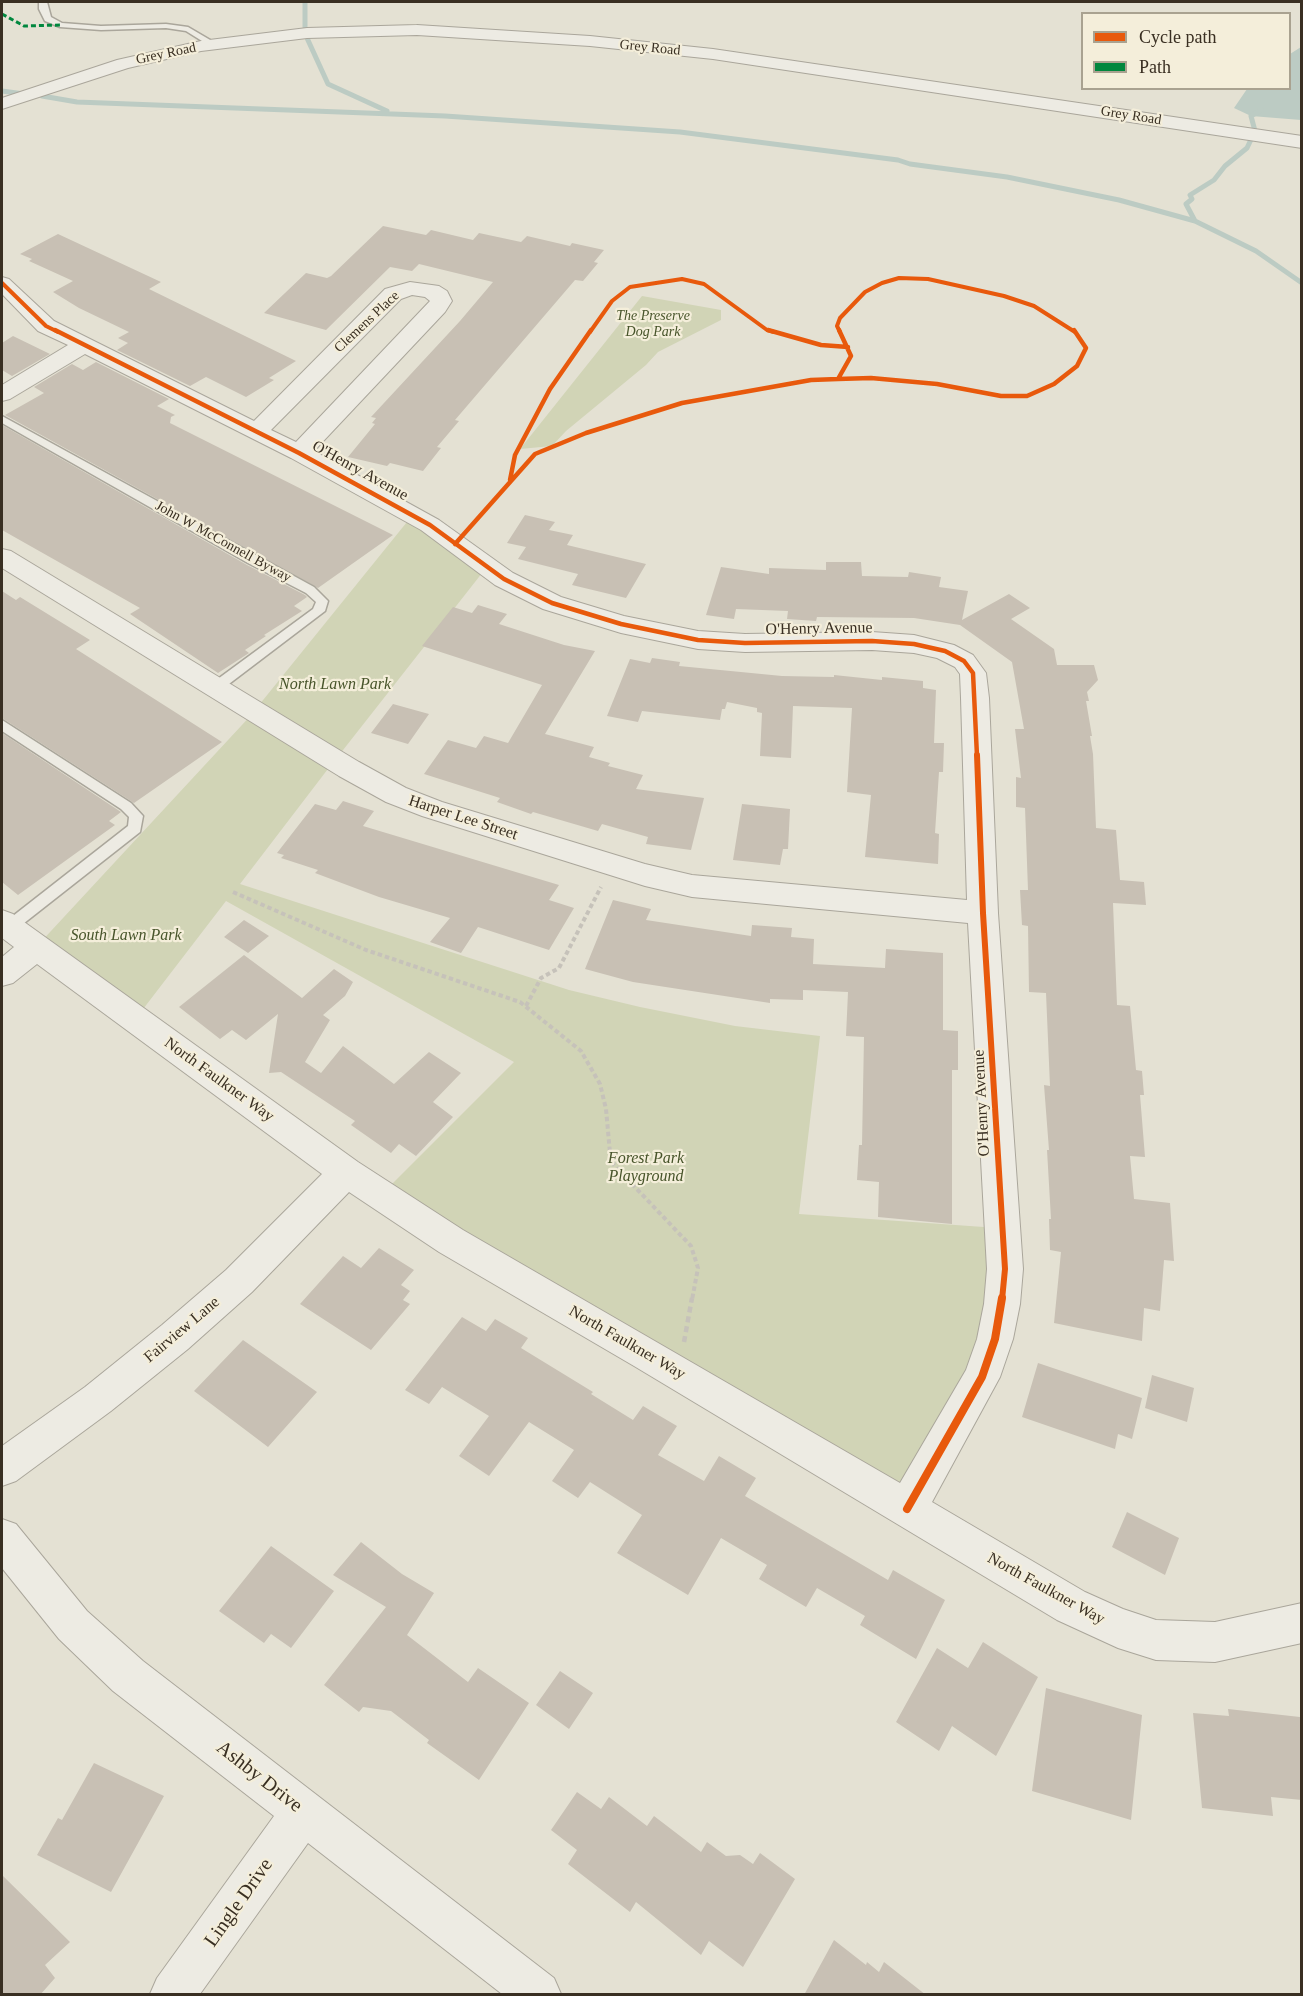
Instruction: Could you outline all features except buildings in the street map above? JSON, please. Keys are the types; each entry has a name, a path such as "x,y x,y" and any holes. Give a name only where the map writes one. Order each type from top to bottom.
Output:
{"street":[{"name":"Grey Road","path":"2,104 123,64 213,44 307,33 377,29 483,33 713,54 1302,142"},
{"name":"O'Henry Avenue","path":"2,284 46,326 299,453 430,525 504,579 529,592 584,614 698,640 745,643 833,640 914,645 945,651 964,661 974,673 983,913 1005,1269 1002,1304 995,1339 982,1377 908,1509"},
{"name":"Clemens Place","path":"256,432 393,294 410,288 431,291 439,296 441,301 437,308 299,453"},
{"path":"2,394 84,345"},
{"name":"Harper Lee Street","path":"2,557 396,795 432,809 612,865 692,886 983,913"},
{"path":"2,974 16,932"},
{"name":"North Faulkner Way","path":"16,932 346,1172 451,1241 679,1373 1071,1606 1118,1628 1156,1640 1215,1642 1302,1623"},
{"name":"Fairview Lane","path":"2,1468 98,1399 175,1337 239,1281 346,1172"},
{"name":"Ashby Drive","path":"2,1538 73,1625 128,1676 538,1995"},
{"name":"Lingle Drive","path":"172,1995 304,1811"}],"lane":[{"path":"43,2 43,9 48,19 60,25 101,28 166,26 188,29 213,44"},
{"name":"John W McConnell Byway","path":"2,419 252,560 310,590 322,601 319,611 216,687"},
{"path":"2,725 126,806 136,816 135,828 16,932"}],"path":[{"path":"526,1005 541,978 559,968 612,865"},
{"path":"233,892 366,950 526,1005 581,1051 591,1064 600,1084 610,1153 614,1165 691,1246 695,1257 698,1268 679,1373"}],"green space":[{"name":"The Preserve Dog Park","path":"642,296 721,310 721,320 658,352 646,365 566,431 552,446 520,449"},
{"name":"North Lawn Park","path":"411,517 486,568 336,759 255,710"},
{"name":"Forest Park Playground","path":"254,712 334,761 240,884 569,990 735,1026 820,1036 799,1214 998,1228 998,1304 905,1503 384,1192 514,1062 226,901 137,1017 38,945"}],"shaded area":[{"path":"1301,47 1301,120 1251,116 1234,108 1246,90 1291,90 1291,53"}],"waterway":[{"path":"305,2 305,27"},
{"path":"307,38 328,84 387,111"},
{"path":"2,91 24,94"},
{"path":"42,96 77,102 445,116 680,132 898,160 910,164 1007,177 1119,200 1195,221"},
{"path":"1195,221 1186,204 1192,199 1190,195 1214,180 1225,166 1247,148 1255,131 1251,116 1261,110"},
{"path":"1195,221 1256,251 1302,283"}],"marked path":[{"path":"2,14 24,26 60,25"}],"cycle path":[{"path":"455,544 535,454 586,433 682,403 811,380 871,378 937,384 1001,396 1027,396 1054,384 1077,366 1086,348 1073,329 1034,306 1004,296 928,279 899,278 882,283 865,292 840,318 837,326 851,356 838,379"},
{"path":"510,480 515,455 550,389 612,301 630,287 682,279 704,284 767,330 821,345 848,347"},
{"path":"2,283 46,326 299,453 430,525 504,579 552,603 621,624 698,640 745,643 872,641 914,644 945,651 964,661 973,673 983,913 1005,1269 1002,1304 995,1339 982,1377 907,1509"}],"park label":[{"name":"South Lawn Park","path":"126,936"}]}
